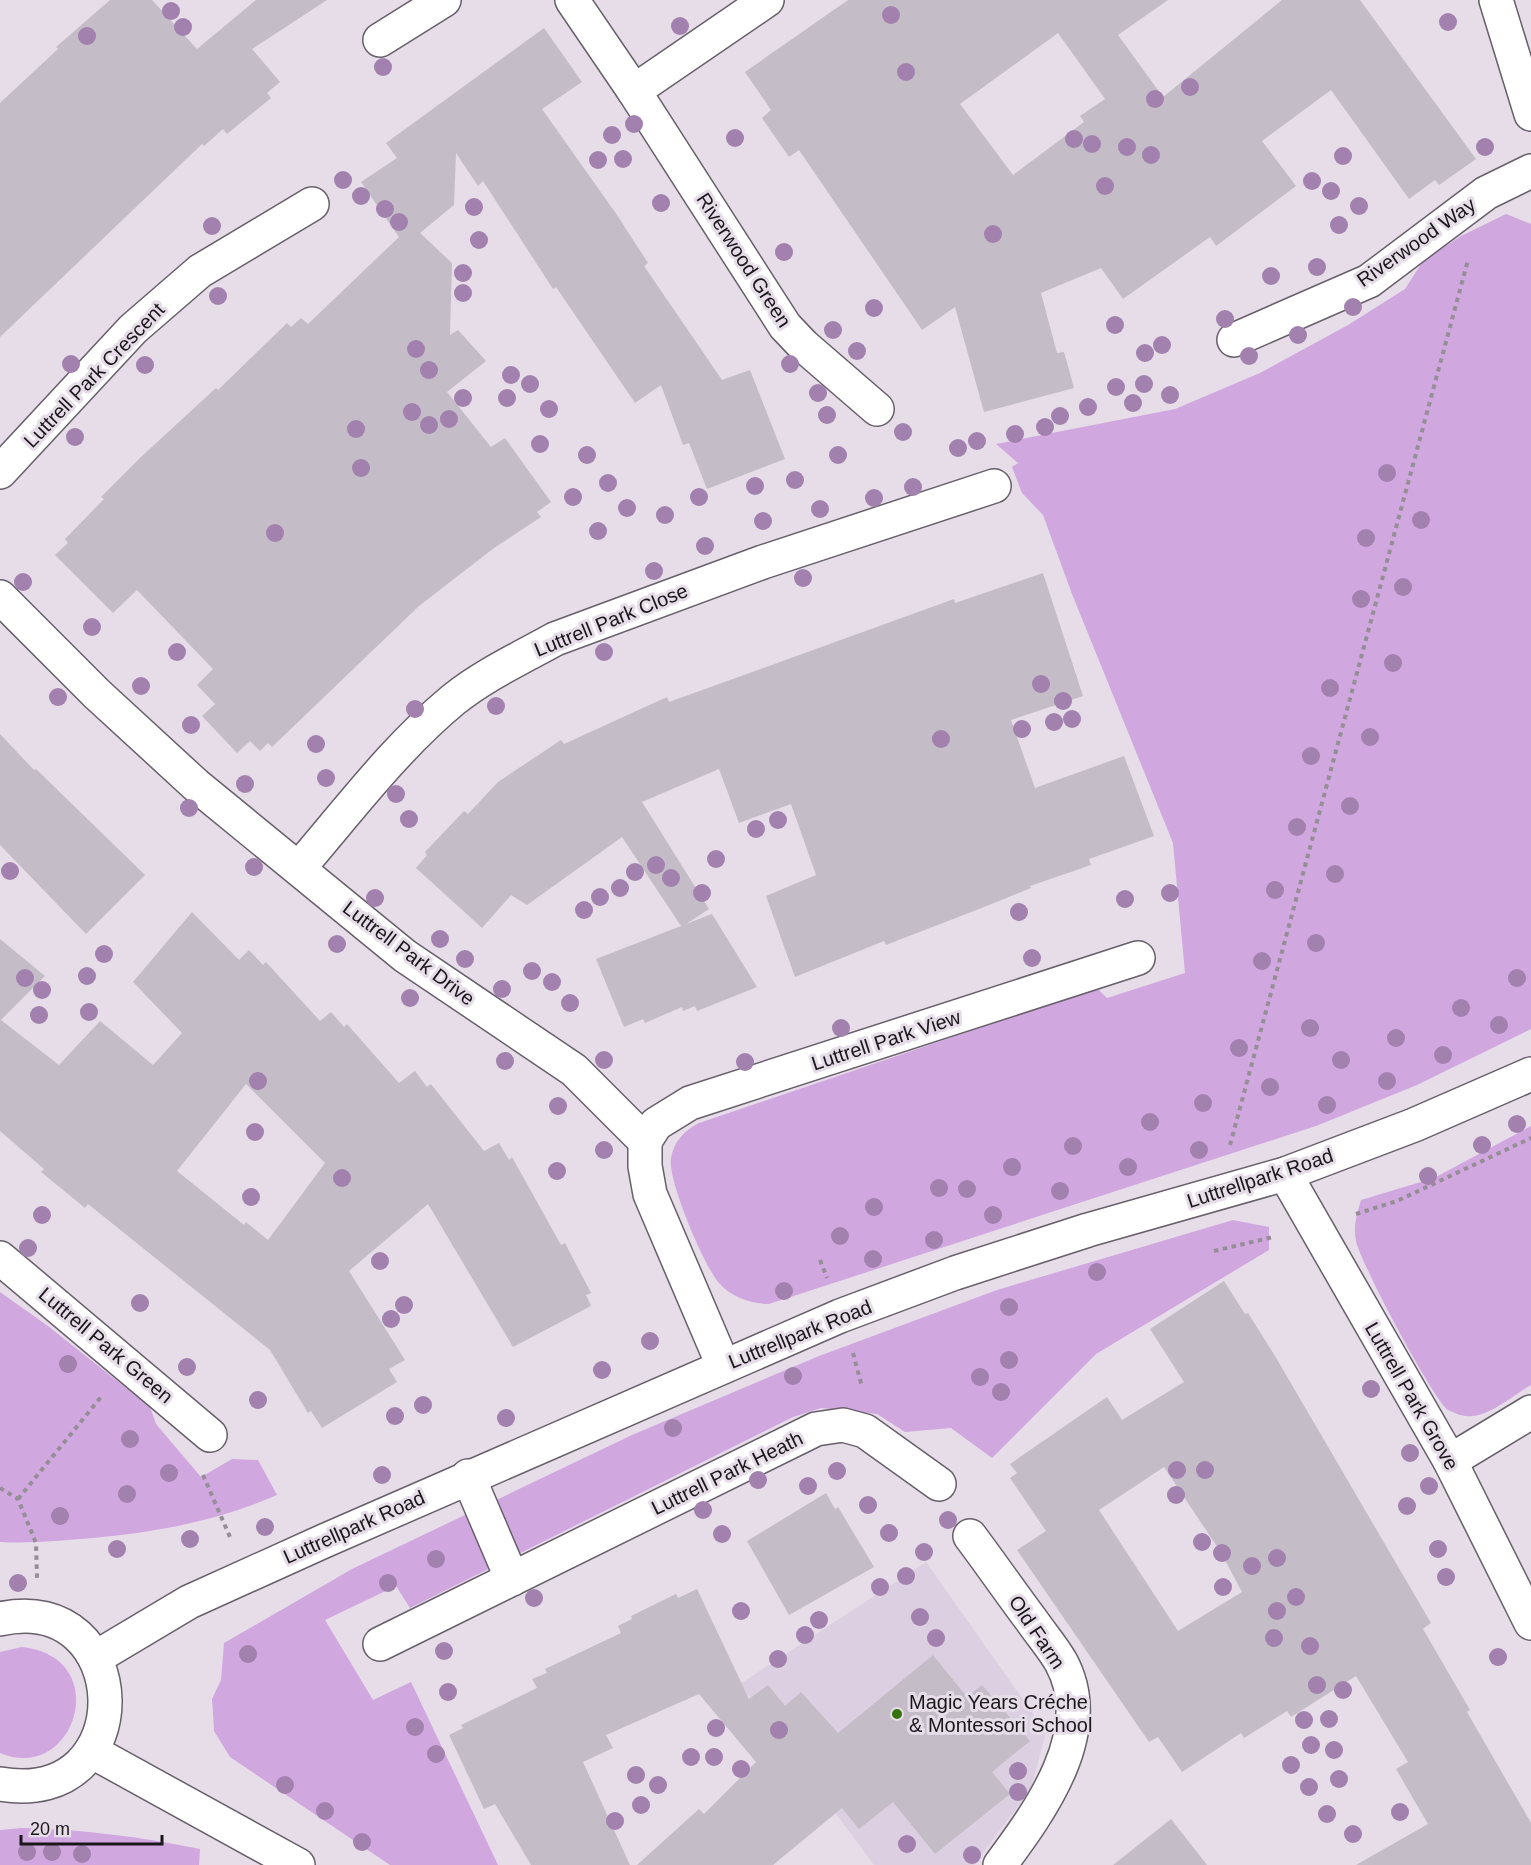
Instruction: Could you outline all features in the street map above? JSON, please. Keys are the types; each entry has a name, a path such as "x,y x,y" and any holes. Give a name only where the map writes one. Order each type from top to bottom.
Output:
{"street":[{"path":"380,40 444,0"},
{"name":"Riverwood Green","path":"572,0 634,91 785,326 803,345 877,409"},
{"path":"634,91 767,0"},
{"path":"1496,0 1531,114"},
{"name":"Riverwood Way","path":"1234,340 1369,281 1486,193 1531,171"},
{"name":"Luttrell Park Crescent","path":"0,472 132,329 200,271 312,204"},
{"name":"Luttrell Park Close","path":"299,868 406,744 451,702 480,680 534,650 555,639 736,572 994,486"},
{"name":"Luttrell Park Drive","path":"0,597 164,756 405,956 574,1070 645,1141"},
{"name":"Luttrell Park View","path":"645,1141 656,1124 690,1103 1138,958"},
{"name":"Luttrellpark Road","path":"95,1658 189,1602 468,1476 840,1316 955,1273 1285,1174 1414,1125 1531,1074"},
{"path":"645,1141 645,1166 650,1194 723,1365"},
{"name":"Luttrell Park Grove","path":"1285,1174 1450,1461 1531,1623"},
{"name":"Luttrell Park Green","path":"0,1258 128,1363 210,1435"},
{"path":"1450,1461 1531,1412"},
{"name":"Luttrell Park Heath","path":"380,1644 816,1429 843,1425 865,1431 939,1484"},
{"path":"468,1476 512,1579"},
{"name":"Old Farm","path":"970,1536 1061,1662 1070,1687 1072,1729 1063,1758 1051,1788 1028,1827 1000,1865"},
{"path":"0,1619 15,1616 39,1618 61,1626 80,1640 95,1658 105,1681 107,1706 102,1729 91,1751 72,1771 47,1783 20,1788 0,1784"},
{"path":"91,1751 298,1865"}],"path":[{"path":"1217,1193 1486,193"},
{"path":"1214,1251 1315,1227 1397,1201 1531,1138"},
{"path":"18,1499 128,1363"},
{"path":"210,1435 201,1469 248,1576"},
{"path":"0,1488 18,1499 36,1543 39,1618"}],"shaded area":[{"path":"1506,214 1531,224 1531,1029 1417,1085 1316,1126 769,1304 748,1301 729,1292 712,1274 680,1202 671,1169 672,1152 680,1137 689,1129 699,1123 1097,988 1107,998 1185,973 1173,843 1072,594 1043,515 1022,493 1012,467 1018,463 996,444 1175,409 1260,373 1348,325 1405,289 1423,261 1461,236"},
{"path":"1531,1126 1531,1385 1482,1414 1462,1415 1448,1410 1440,1400 1413,1357 1383,1301 1356,1241 1357,1215 1361,1200 1434,1178"},
{"path":"1233,1220 1269,1227 1269,1250 1096,1354 992,1458 951,1428 905,1432 877,1414 821,1408 793,1417 410,1608 396,1586 325,1620 373,1700 411,1682 498,1865 390,1865 230,1757 214,1731 212,1699 221,1680 224,1643 352,1569 632,1435 819,1356 997,1290"},
{"path":"0,1292 48,1326 150,1407 156,1424 201,1477 232,1459 258,1460 277,1495 232,1512 164,1529 93,1538 0,1542"},
{"name":"Magic Years Créche & Montessori School","path":"926,1562 1046,1732 1031,1789 974,1865 874,1865 740,1684"},
{"path":"22,1647 51,1656 68,1672 76,1693 74,1716 64,1736 48,1751 26,1758 0,1753 0,1652"},
{"path":"21,1828 111,1834 200,1849 199,1865 0,1865 0,1830"}],"building":[{"path":"110,0 152,0 197,49 256,0 327,0 252,49 280,82 267,93 271,98 227,134 223,129 204,146 202,144 0,337 0,103 58,49 56,47"},
{"path":"848,0 1168,0 1118,35 1163,97 1282,0 1360,0 1476,159 1439,185 1435,180 1409,199 1331,90 1262,141 1296,186 1216,246 1210,237 1123,299 1101,268 1041,293 1057,353 1064,352 1074,388 984,412 955,307 922,330 799,150 789,157 762,118 771,110 745,72","holes":["1058,33 1105,99 1080,116 1084,122 1013,175 960,104"]},
{"path":"544,28 582,82 542,109 617,215 648,263 644,266 722,380 750,370 785,459 707,489 689,443 683,445 661,385 635,403 556,287 553,289 483,181 478,186 456,153 454,205 420,233 452,263 450,335 458,330 486,361 447,392 491,447 505,438 551,502 537,512 541,517 494,548 419,606 272,747 268,743 260,751 250,741 237,753 202,716 215,704 197,685 213,669 137,590 113,613 55,555 68,543 65,539 104,499 101,497 141,457 216,388 218,390 287,323 291,327 301,318 308,324 399,237 361,182 397,158 386,143"},
{"path":"1043,573 1083,696 1011,720 1035,788 1124,756 1154,836 1089,859 1091,865 1030,886 1031,888 979,909 886,945 884,941 795,977 766,896 816,875 791,804 739,823 719,769 642,802 709,909 686,924 712,914 757,987 697,1011 695,1006 683,1011 682,1007 645,1023 643,1019 624,1027 596,959 681,926 622,837 527,905 511,895 482,928 416,868 427,855 425,852 464,811 468,814 498,782 561,740 564,744 667,697 669,702 954,599 955,603"},
{"path":"0,734 34,770 36,769 145,875 86,934 0,845"},
{"path":"192,912 239,960 249,950 263,965 266,962 320,1021 331,1012 344,1027 347,1024 399,1083 415,1071 427,1087 431,1084 484,1151 499,1143 509,1160 512,1157 561,1245 565,1243 591,1293 586,1295 591,1306 513,1347 428,1204 349,1271 405,1360 389,1369 397,1382 322,1428 311,1411 308,1413 270,1350 88,1204 85,1208 41,1172 44,1169 0,1131 0,939 45,976 1,1020 59,1065 100,1021 153,1065 182,1033 133,982","holes":["246,1084 325,1163 268,1240 246,1222 244,1225 177,1171"]},
{"path":"1224,1281 1245,1314 1248,1313 1431,1623 1423,1629 1470,1710 1467,1712 1531,1823 1531,1865 1356,1865 1428,1824 1396,1769 1408,1762 1356,1676 1291,1717 1287,1711 1244,1738 1241,1733 1182,1772 1158,1737 1149,1742 1017,1550 1046,1531 1010,1478 1017,1473 1010,1464 1107,1397 1122,1420 1184,1382 1150,1329","holes":["1164,1467 1220,1551 1242,1592 1178,1631 1099,1510"]},
{"path":"826,1493 835,1509 838,1507 874,1567 789,1615 747,1541"},
{"path":"697,1589 749,1699 768,1685 785,1706 801,1692 838,1733 933,1655 967,1697 982,1685 1030,1741 992,1772 1010,1794 935,1854 893,1802 859,1829 842,1808 773,1865 637,1865 699,1809 704,1814 756,1762 699,1694 606,1735 613,1748 583,1762 630,1865 531,1865 495,1804 484,1809 449,1735 463,1728 461,1725 537,1688 532,1679 547,1673 545,1669 621,1633 618,1626 632,1619 631,1616 676,1594 678,1598"},
{"path":"1171,1819 1207,1865 1113,1865"}],"place":[{"name":"Magic Years Créche & Montessori School","path":"897,1714"}]}
